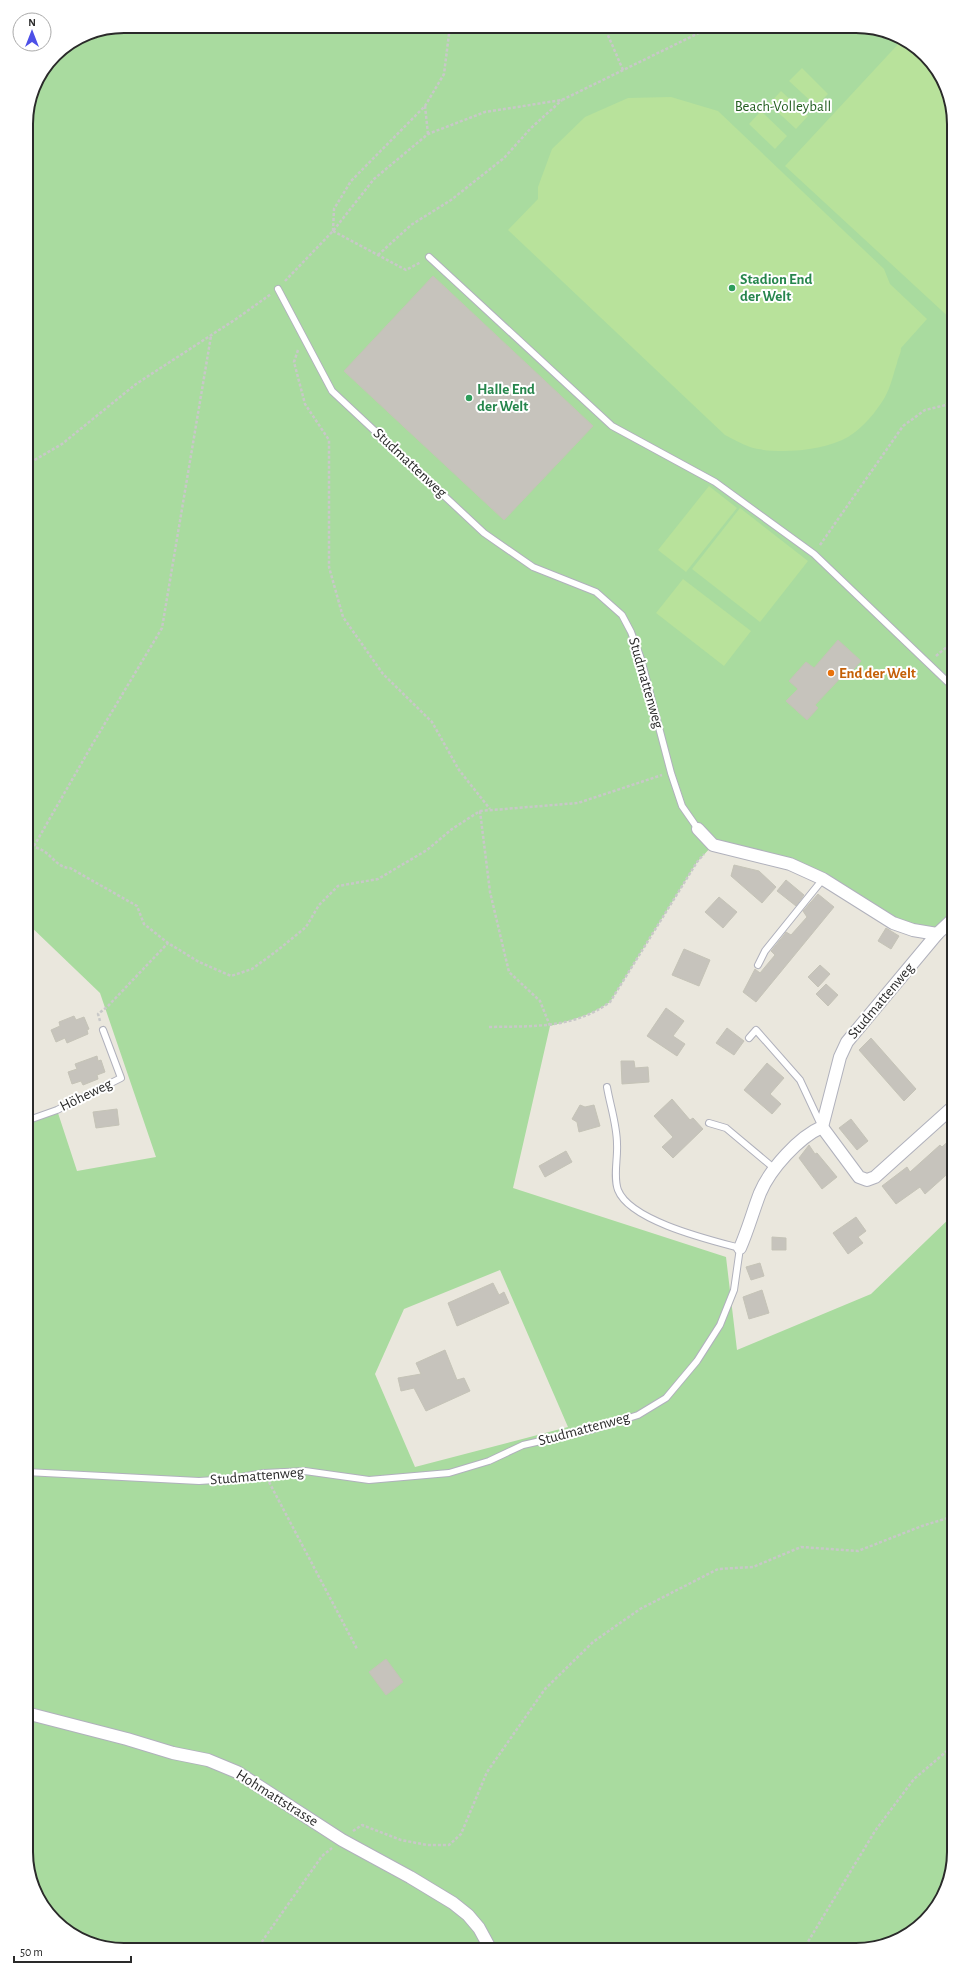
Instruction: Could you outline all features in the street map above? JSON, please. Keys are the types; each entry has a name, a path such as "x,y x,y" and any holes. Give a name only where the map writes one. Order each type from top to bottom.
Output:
{"street":[{"name":"Studmattenweg","path":"698,829 713,845"},
{"path":"713,845 790,864 823,879 893,923 913,930 937,934"},
{"name":"Studmattenweg","path":"740,1248 761,1191 775,1169 797,1144 812,1131 822,1126 840,1057 847,1042 937,934 947,925"},
{"path":"822,1126 859,1177 867,1180 875,1177 947,1112"},
{"name":"Hohmattstrasse","path":"33,1715 127,1739 174,1753 208,1760 243,1776 342,1840 410,1877 453,1903 468,1915 479,1928 488,1943"}],"lane":[{"path":"429,257 612,426 715,482 814,554 947,681"},
{"name":"Studmattenweg","path":"278,289 332,391 484,533 533,567 596,592 622,615 632,632 641,660 671,773 682,806 698,829"},
{"path":"758,965 765,951 823,879"},
{"name":"Höheweg","path":"33,1119 57,1110 121,1078 103,1030"},
{"path":"749,1038 756,1030 800,1080 822,1126"},
{"path":"607,1087 617,1142 618,1189 624,1201 644,1214 691,1235 740,1248"},
{"path":"709,1123 726,1128 775,1169"},
{"name":"Studmattenweg","path":"33,1472 199,1481 230,1479 264,1473 305,1471 369,1480 449,1473 489,1461 523,1445 594,1429 638,1415 666,1398 697,1361 720,1325 734,1290 740,1248"}],"path":[{"path":"333,231 334,209 351,181 425,106 444,74 449,33"},
{"path":"607,33 624,70"},
{"path":"378,255 411,224 451,200 504,158 531,128 562,100 699,33"},
{"path":"33,461 62,444 136,384 278,289 333,231 374,179 428,134 485,112 562,100"},
{"path":"425,106 428,134"},
{"path":"333,231 406,270 429,257"},
{"path":"211,335 162,628 34,846 46,851 63,868 70,868 137,906 144,924 168,943 199,962 232,976 252,969 306,926 319,905 338,886 378,879 427,850 452,829 480,811 578,803 671,773"},
{"path":"303,338 294,362 305,404 329,440 329,567 343,617 383,674 432,722 459,770 491,809"},
{"path":"814,554 903,426 925,410 946,405"},
{"path":"928,663 947,647"},
{"path":"480,811 490,892 509,972 540,1001 550,1026"},
{"path":"489,1027 550,1026 578,1019 599,1010 610,1002 697,862 713,845"},
{"path":"103,1030 98,1014 108,1007 168,943"},
{"path":"264,1473 357,1649"},
{"path":"261,1943 322,1856 362,1825 401,1840 427,1845 449,1845 461,1834 487,1772 545,1689 593,1642 640,1610 718,1569 753,1567 801,1547 858,1550 947,1518"},
{"path":"807,1943 875,1831 909,1784 947,1750"}],"green space":[{"name":"Beach-Volleyball","path":"124,33 862,33 896,42 916,56 928,69 940,89 947,118 947,925 937,934 913,930 823,879 713,845 697,862 610,1002 589,1014 550,1026 513,1188 726,1257 737,1350 871,1294 947,1221 947,1852 944,1875 940,1887 932,1902 916,1920 906,1928 891,1936 879,1940 856,1943 118,1943 84,1934 74,1928 56,1912 48,1902 40,1887 33,1858 33,1119 57,1110 77,1171 156,1157 100,993 33,929 33,118 40,89 52,69 74,48 89,40 101,36","holes":["500,1270 568,1427 415,1467 375,1374 404,1309"]},
{"path":"899,44 916,56 928,69 940,89 947,118 947,316 785,166"},
{"path":"802,68 828,94 816,106 789,81"},
{"name":"Beach-Volleyball","path":"781,91 808,116 796,129 769,104"},
{"name":"Stadion End der Welt","path":"671,97 718,111 884,269 890,284 927,319 901,348 890,385 881,403 864,424 848,437 826,446 800,450 773,451 750,447 725,435 508,230 538,199 538,187 552,149 585,117 628,98"},
{"path":"761,111 787,136 775,149 749,124"},
{"path":"709,486 737,508 686,572 658,550"},
{"path":"740,508 808,561 760,622 692,569"},
{"path":"683,579 751,631 724,666 656,613"}],"building":[{"name":"Halle End der Welt","path":"433,276 593,426 504,520 344,371"},
{"path":"838,640 861,661 848,676 845,673 815,705 818,708 807,720 786,701 798,689 789,681 806,662 814,668"},
{"path":"734,865 759,871 776,887 762,903 731,876"},
{"path":"786,880 804,895 796,906 777,891"},
{"path":"818,894 834,907 756,1002 743,992 755,969 760,973 775,955 771,951 786,932 791,935 807,917 803,911"},
{"path":"719,897 737,912 723,928 705,912"},
{"path":"886,928 899,936 891,949 878,941"},
{"path":"684,949 710,960 699,986 672,975"},
{"path":"820,965 830,974 818,987 808,977"},
{"path":"826,984 838,995 828,1006 816,994"},
{"path":"666,1008 684,1021 673,1036 685,1044 677,1056 647,1036"},
{"path":"74,1016 76,1020 84,1017 89,1029 87,1030 88,1034 67,1043 65,1038 56,1042 51,1030 60,1026 59,1022"},
{"path":"727,1028 744,1041 734,1055 716,1043"},
{"path":"871,1038 916,1089 904,1101 859,1050"},
{"path":"97,1056 98,1061 101,1060 105,1072 97,1075 98,1079 83,1085 81,1081 72,1084 68,1072 77,1069 75,1064"},
{"path":"621,1061 634,1061 635,1068 648,1067 649,1082 622,1084"},
{"path":"767,1063 784,1078 770,1094 781,1104 772,1114 744,1090"},
{"path":"672,1099 690,1120 693,1118 703,1129 673,1158 662,1147 673,1137 654,1116"},
{"path":"580,1105 585,1107 594,1105 600,1126 579,1132 577,1122 572,1119"},
{"path":"117,1109 119,1125 96,1128 93,1112"},
{"path":"851,1119 868,1141 857,1150 839,1128"},
{"path":"947,1142 947,1174 925,1194 920,1187 896,1204 882,1186 907,1167 910,1172 940,1145 942,1147"},
{"path":"809,1145 815,1154 817,1153 837,1177 822,1189 799,1158"},
{"path":"566,1151 572,1162 545,1177 539,1166"},
{"path":"856,1217 866,1231 858,1237 863,1243 848,1254 833,1233"},
{"path":"772,1237 786,1238 786,1250 772,1250"},
{"path":"760,1263 764,1276 751,1280 746,1267"},
{"path":"493,1283 499,1295 504,1292 509,1303 457,1326 448,1303"},
{"path":"762,1290 769,1313 749,1319 743,1297"},
{"path":"445,1350 457,1380 464,1378 470,1391 426,1411 414,1388 401,1391 398,1378 421,1374 416,1363"},
{"path":"386,1659 403,1682 386,1695 369,1672"}],"place":[{"name":"Stadion End der Welt","path":"732,288"},
{"name":"Halle End der Welt","path":"469,398"},
{"name":"End der Welt","path":"831,673"}]}
